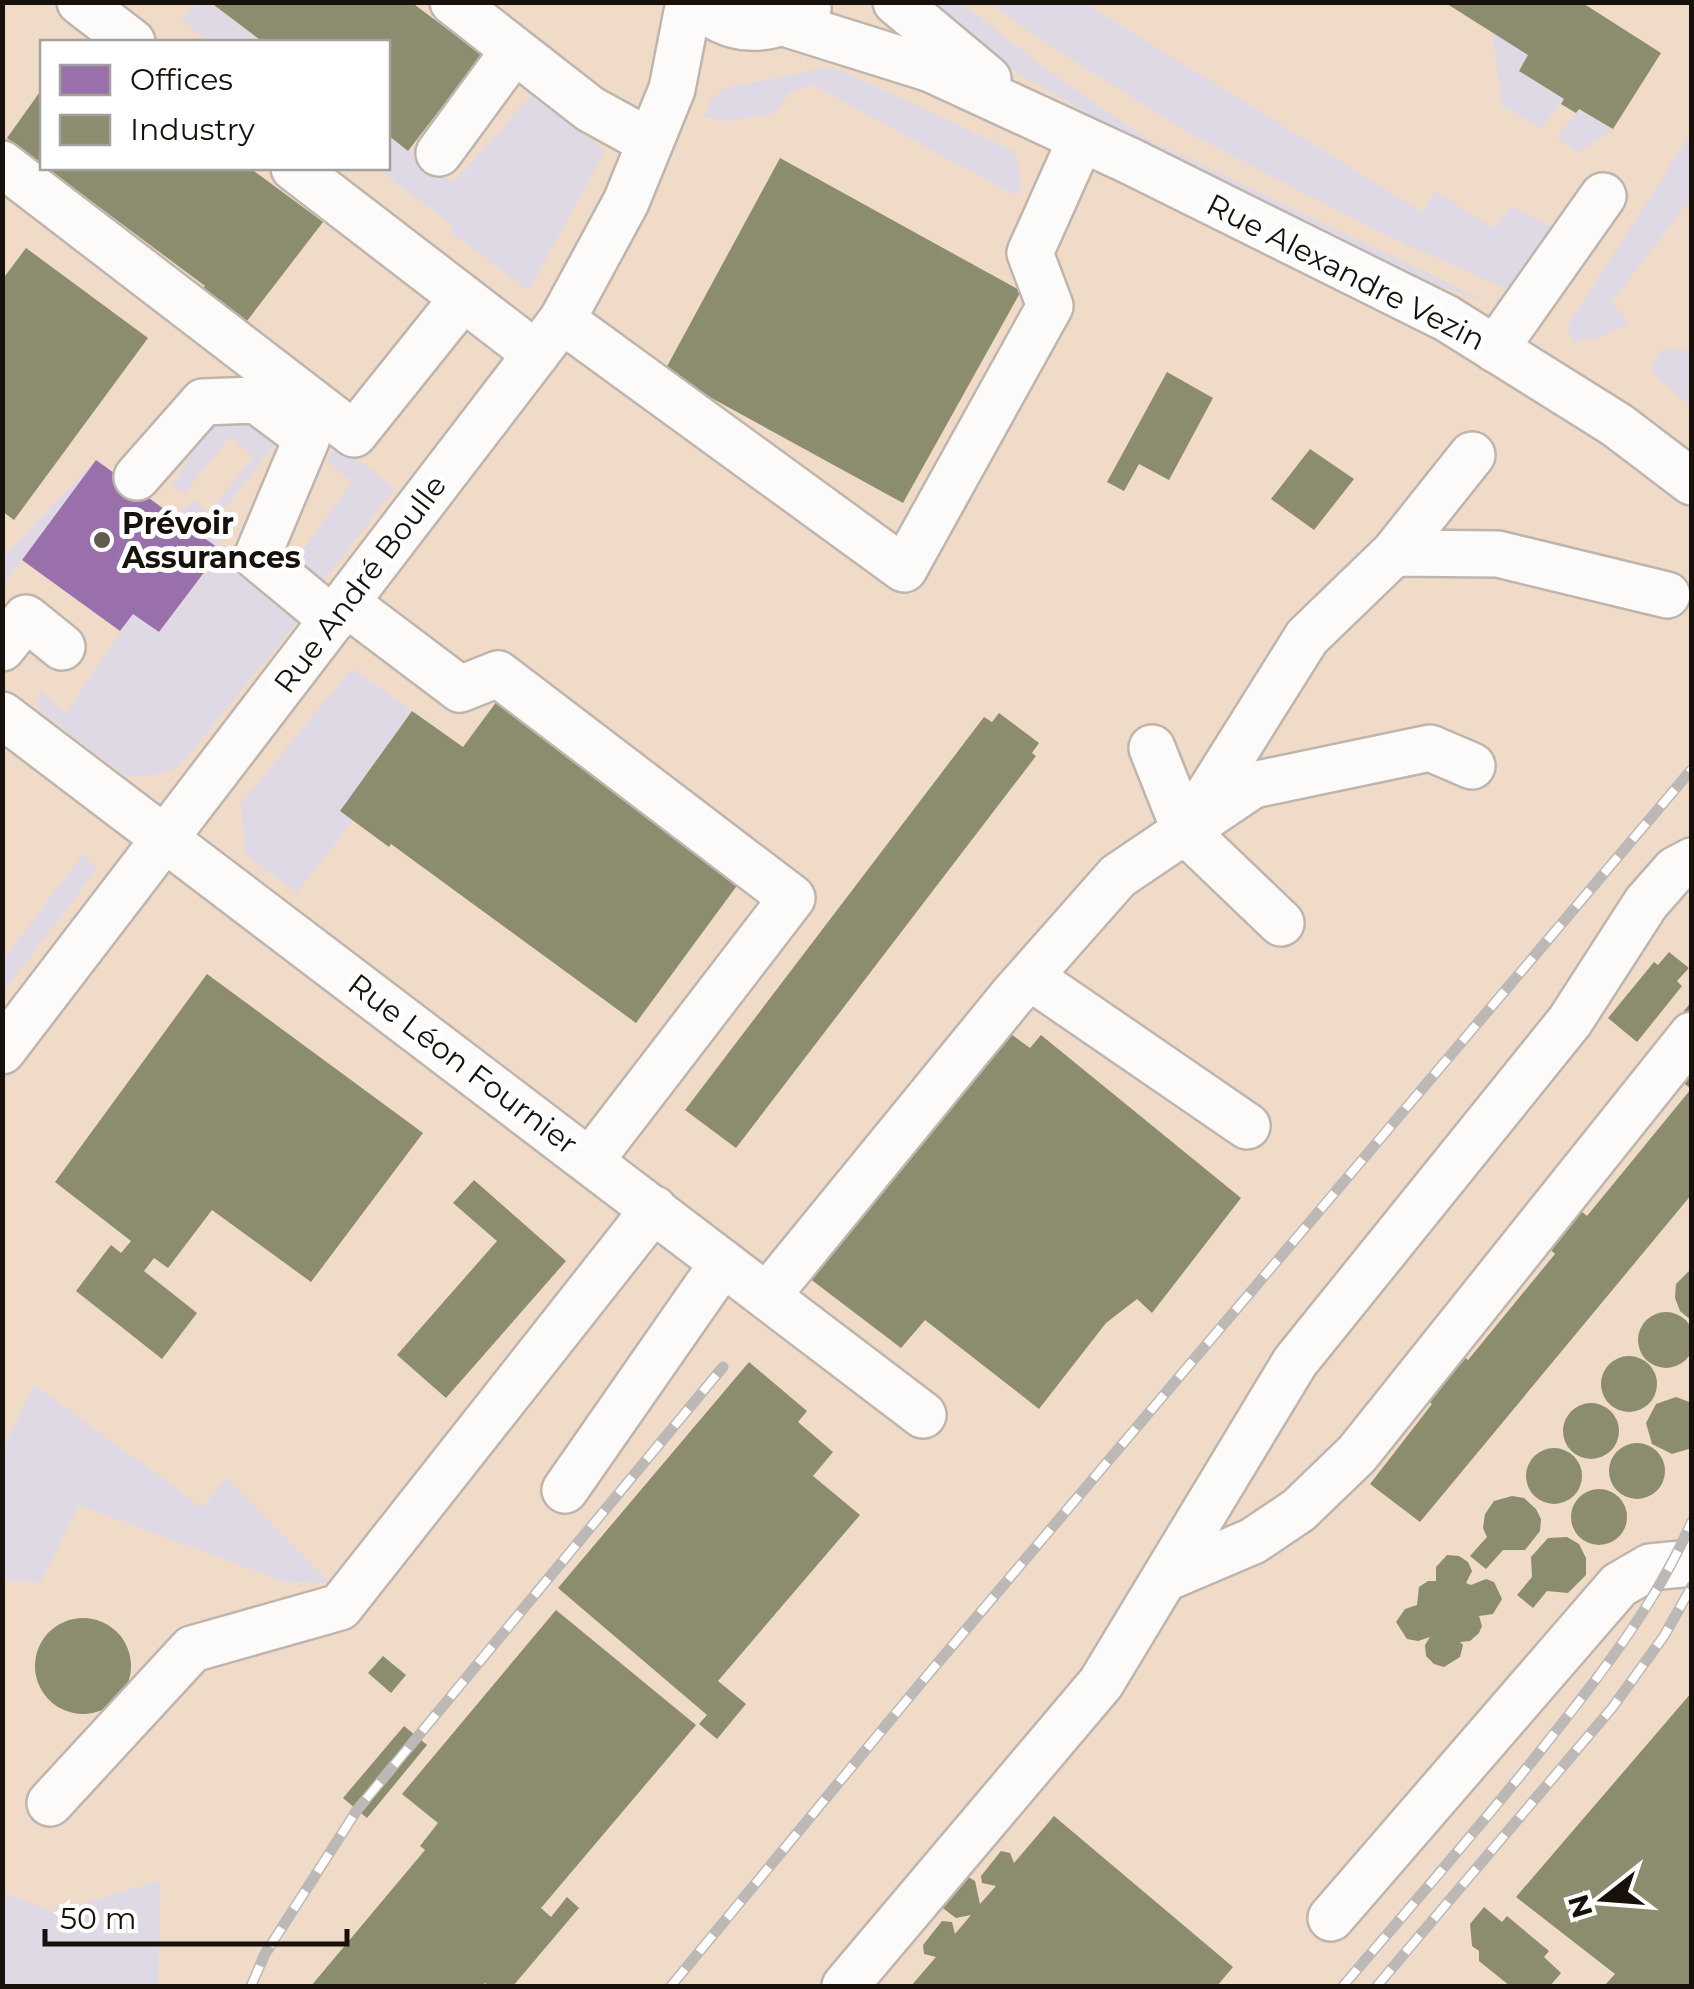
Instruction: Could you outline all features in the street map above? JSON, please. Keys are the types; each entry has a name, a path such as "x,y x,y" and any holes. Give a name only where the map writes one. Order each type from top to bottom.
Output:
{"street":[{"path":"80,2 129,40"},
{"path":"453,2 590,109 650,142"},
{"name":"Rue André Boulle","path":"672,89 689,2"},
{"name":"Rue Alexandre Vezin","path":"896,2 1036,118"},
{"name":"Rue André Boulle","path":"2,1052 549,337 626,202 672,89 715,14 759,29 798,13"},
{"name":"Rue Alexandre Vezin","path":"798,13 1081,139 1446,318 1617,425 1692,482"},
{"path":"438,153 514,52"},
{"path":"297,170 463,298 549,337 904,569 1050,306 1030,253 1081,139"},
{"path":"2,164 354,434 463,298"},
{"path":"1495,349 1603,196"},
{"path":"137,478 203,402 256,400 307,438 256,557 460,689 498,674 792,898 590,1161"},
{"path":"1186,831 1307,638 1394,553 1472,456"},
{"path":"1394,553 1498,554 1666,595"},
{"path":"2,648 26,618 62,646"},
{"name":"Rue Léon Fournier","path":"2,715 922,1416"},
{"path":"1152,748 1186,831 1281,923"},
{"path":"767,1296 1030,976 1118,876 1252,785 1430,748 1472,766"},
{"path":"845,1986 1101,1682 1295,1362 1570,1020 1646,903 1675,870 1692,860"},
{"path":"1030,976 1247,1126"},
{"path":"1166,1578 1253,1541 1300,1510 1357,1454 1692,1035"},
{"path":"50,1803 192,1649 340,1606 654,1210"},
{"path":"565,1490 723,1263"},
{"path":"1331,1918 1618,1585 1650,1566 1692,1563"}],"shaded area":[{"path":"196,2 210,3 260,40 208,40 182,21"},
{"path":"3,3 1691,3 1691,1986 3,1986"},
{"path":"928,3 962,3 1038,63 1144,137 1488,302 1436,285 1215,187 974,48"},
{"path":"989,3 1085,3 1422,212 1435,191 1494,228 1512,206 1552,228 1507,289 1383,234 1188,133"},
{"path":"1492,32 1528,55 1564,99 1541,128 1502,106"},
{"path":"825,68 843,71 1014,151 1022,184 1014,195 813,85 790,92 775,113 728,121 704,117 710,100 726,88"},
{"path":"532,95 605,151 529,290 451,233 451,224 379,170 390,170 390,136 453,182"},
{"path":"1579,109 1613,129 1578,153 1557,137"},
{"path":"1691,133 1691,198 1611,303 1629,323 1601,337 1574,342 1566,329"},
{"path":"1662,349 1691,350 1691,407 1653,374 1652,364"},
{"path":"258,422 279,439 213,524 221,550 303,615 178,768 126,777 39,710 39,690 66,713 133,614 159,632 221,551 175,517 195,500 208,513 253,457 230,436 184,494 173,486 208,426"},
{"path":"335,443 395,488 319,587 293,564 352,482 327,461"},
{"path":"96,460 3,585 3,557"},
{"path":"352,668 412,711 341,810 353,820 297,893 247,856 240,805"},
{"path":"83,854 97,869 3,992 3,960"},
{"path":"34,1385 203,1508 226,1478 330,1583 285,1582 79,1505 41,1582 3,1581 2,1451"},
{"path":"161,1880 158,1986 3,1986 3,1893 56,1912"}],"building: Offices":[{"path":"96,460 221,550 159,632 133,614 120,631 22,560"}],"building: Industry":[{"path":"210,2 411,2 482,55 408,151 390,137 390,40 260,40"},
{"path":"1444,2 1581,2 1661,53 1613,129 1579,109 1576,113 1561,104 1564,99 1519,71 1528,55"},
{"path":"40,92 40,163 7,138"},
{"path":"780,158 1021,291 903,503 664,372"},
{"path":"50,170 253,170 323,222 240,330 196,298 205,286"},
{"path":"26,248 148,338 14,520 2,511 2,280"},
{"path":"1167,372 1213,398 1169,480 1139,464 1124,491 1107,482"},
{"path":"1310,449 1354,479 1314,530 1271,499"},
{"path":"500,697 744,876 636,1023 340,811 412,711 463,747"},
{"path":"999,713 1039,743 1032,753 1036,756 736,1148 685,1110 984,717 992,722"},
{"path":"1669,952 1689,968 1677,981 1682,986 1637,1042 1608,1018 1654,962 1658,965"},
{"path":"207,974 423,1133 311,1282 212,1210 168,1268 154,1258 144,1271 197,1313 162,1359 76,1291 111,1245 121,1253 131,1241 55,1182"},
{"path":"1692,1001 1692,1194 1420,1522 1370,1484 1432,1404 1394,1372 1430,1329 1468,1360 1555,1254 1537,1237 1567,1200 1587,1216 1691,1089 1649,1054"},
{"path":"1011,1034 1030,1048 1041,1035 1241,1198 1152,1313 1137,1299 1106,1323 1039,1409 925,1320 901,1348 809,1278"},
{"path":"474,1180 566,1261 446,1398 397,1355 497,1241 453,1203"},
{"path":"1692,1268 1692,1321 1680,1311 1675,1298 1676,1284"},
{"path":"1666,1312 1686,1320 1694,1340 1686,1360 1666,1368 1646,1360 1638,1340 1646,1320"},
{"path":"1629,1356 1649,1364 1657,1384 1649,1404 1629,1412 1609,1404 1601,1384 1609,1364"},
{"path":"749,1362 807,1411 798,1422 833,1452 813,1476 860,1515 718,1681 746,1704 717,1739 699,1724 707,1715 558,1588"},
{"path":"1676,1397 1692,1403 1692,1448 1672,1454 1652,1444 1646,1423 1656,1404"},
{"path":"1591,1403 1611,1411 1619,1431 1611,1451 1591,1459 1571,1451 1563,1431 1571,1411"},
{"path":"1637,1443 1657,1451 1665,1471 1657,1491 1637,1499 1617,1491 1609,1471 1617,1451"},
{"path":"1554,1448 1574,1456 1582,1476 1574,1496 1554,1504 1534,1496 1526,1476 1534,1456"},
{"path":"1599,1489 1619,1497 1627,1517 1619,1537 1599,1545 1579,1537 1571,1517 1579,1497"},
{"path":"1512,1496 1524,1498 1536,1509 1541,1519 1540,1531 1525,1550 1503,1550 1486,1569 1470,1556 1487,1537 1483,1528 1485,1514 1494,1501"},
{"path":"1567,1537 1579,1544 1586,1558 1586,1575 1568,1593 1547,1591 1533,1608 1517,1595 1532,1577 1531,1557 1548,1538"},
{"path":"1447,1555 1468,1562 1472,1571 1466,1583 1486,1579 1494,1582 1502,1599 1493,1614 1479,1616 1479,1633 1470,1641 1460,1642 1460,1657 1444,1667 1426,1656 1425,1645 1430,1637 1407,1639 1396,1622 1405,1609 1417,1605 1419,1587 1436,1581 1436,1567"},
{"path":"556,1610 696,1725 541,1908 551,1917 567,1897 579,1908 513,1986 311,1986 425,1850 420,1846 438,1823 402,1794"},
{"path":"83,1618 101,1622 117,1632 127,1648 131,1666 127,1684 117,1700 101,1710 83,1714 65,1710 49,1700 39,1684 35,1666 39,1648 49,1632 65,1622"},
{"path":"383,1656 406,1675 391,1693 368,1673"},
{"path":"1692,1692 1692,1986 1604,1986 1615,1974 1516,1897"},
{"path":"404,1726 427,1745 367,1818 343,1798"},
{"path":"1054,1816 1233,1967 1217,1986 911,1986 936,1957 924,1954 923,1945 942,1921 952,1922 955,1934 971,1915 956,1918 940,1906 963,1874 975,1881 980,1904 996,1886 982,1883 981,1876 1001,1851 1010,1853 1014,1863"},
{"path":"1484,1907 1502,1922 1507,1916 1549,1951 1544,1957 1561,1973 1550,1986 1510,1986 1479,1961 1479,1951 1472,1946 1470,1924"}],"railway":[{"path":"671,1986 920,1684 1692,769"},
{"path":"251,1986 265,1954 357,1810 723,1367"},
{"path":"1343,1986 1587,1692 1662,1581 1692,1521"},
{"path":"1377,1986 1612,1708 1664,1636 1692,1586"}],"place":[{"name":"Prévoir Assurances","path":"102,540"}]}
